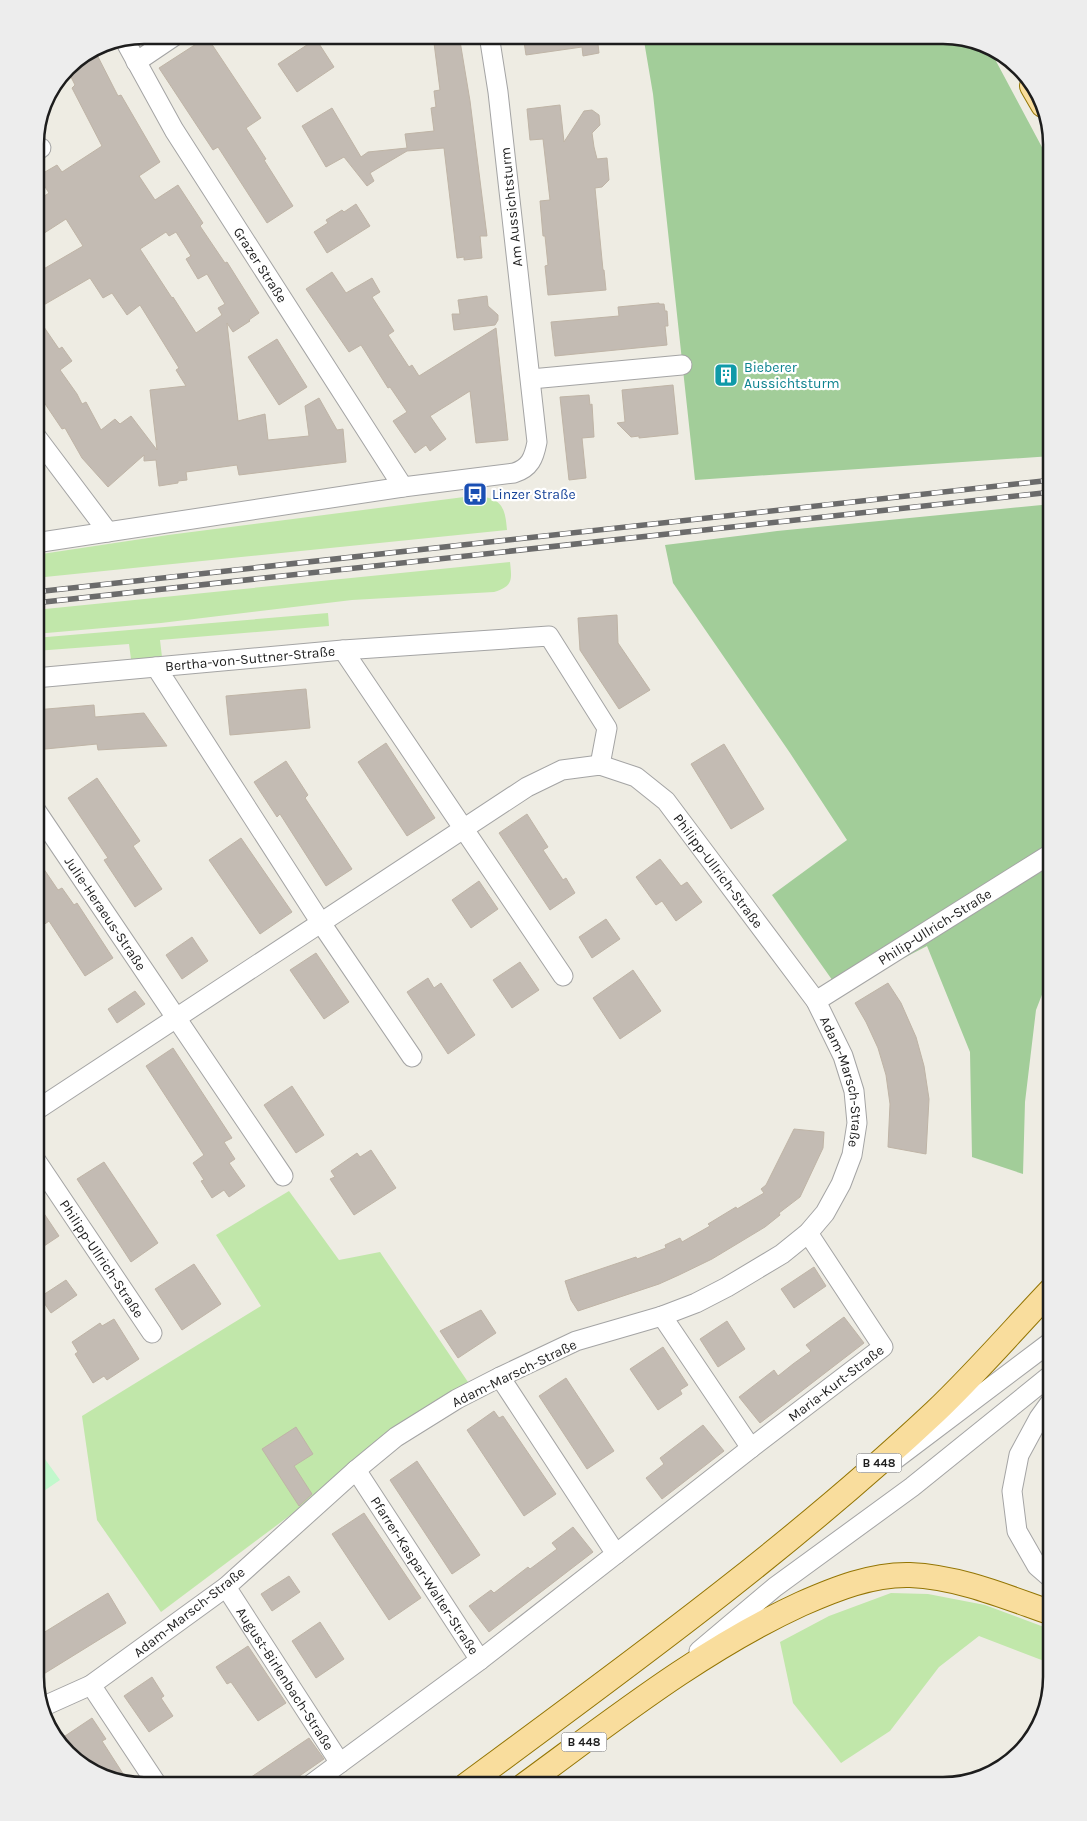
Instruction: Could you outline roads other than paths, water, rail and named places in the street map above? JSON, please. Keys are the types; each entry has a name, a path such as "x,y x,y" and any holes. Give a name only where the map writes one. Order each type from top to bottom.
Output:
{"main road":[{"name":"B 448","path":"477,1777 629,1664 755,1566 832,1503 936,1411 1043,1299"},
{"name":"B 448","path":"535,1777 645,1697 706,1656 774,1616 828,1592 885,1576 908,1575 947,1579 968,1584 1043,1610"}],"street":[{"path":"136,62 163,44"},
{"name":"Am Aussichtsturm","path":"402,487 508,474 520,471 530,463 535,454 537,442 531,379 498,92 490,44"},
{"name":"Grazer Straße","path":"127,46 174,130 402,487"},
{"path":"531,379 682,365"},
{"path":"44,447 108,532"},
{"path":"44,542 402,487"},
{"path":"344,650 549,636 607,728 600,765"},
{"name":"Bertha-von-Suttner-Straße","path":"321,923 156,667 344,650 464,828"},
{"path":"44,677 156,667"},
{"name":"Philipp-Ullrich-Straße","path":"44,1106 527,787 562,770 600,765 636,777 666,801 816,1001"},
{"name":"Julie-Heraeus-Straße","path":"44,822 176,1019"},
{"path":"464,828 563,976"},
{"name":"Philip-Ullrich-Straße","path":"816,1001 1043,859"},
{"path":"321,923 412,1057"},
{"name":"Adam-Marsch-Straße","path":"47,1705 91,1685 226,1587 356,1470 396,1437 457,1400 500,1377 576,1341 662,1316 696,1303 756,1271 782,1254 808,1233 825,1213 841,1184 852,1155 856,1123 854,1091 843,1056 816,1001"},
{"path":"176,1019 282,1176"},
{"name":"Philipp-Ullrich-Straße","path":"44,1172 152,1333"},
{"name":"Maria-Kurt-Straße","path":"616,1554 883,1348 808,1233"},
{"path":"662,1316 752,1448"},
{"path":"832,1503 915,1446 1043,1348"},
{"path":"500,1377 616,1554"},
{"path":"645,1697 775,1587 912,1487 1043,1381"},
{"path":"1043,1412 1019,1455 1012,1491 1017,1530 1037,1566 1043,1571"},
{"name":"Pfarrer-Kaspar-Walter-Straße","path":"356,1470 480,1660 616,1554"},
{"name":"August-Birlenbach-Straße","path":"226,1587 340,1763 321,1777"},
{"path":"340,1763 480,1660"},
{"path":"91,1685 152,1777"}],"railway":[{"path":"44,591 1043,481"},
{"path":"44,602 1043,493"}],"place":[{"name":"Bieberer Aussichtsturm","path":"726,375"},
{"name":"Linzer Straße","path":"475,494"}]}
